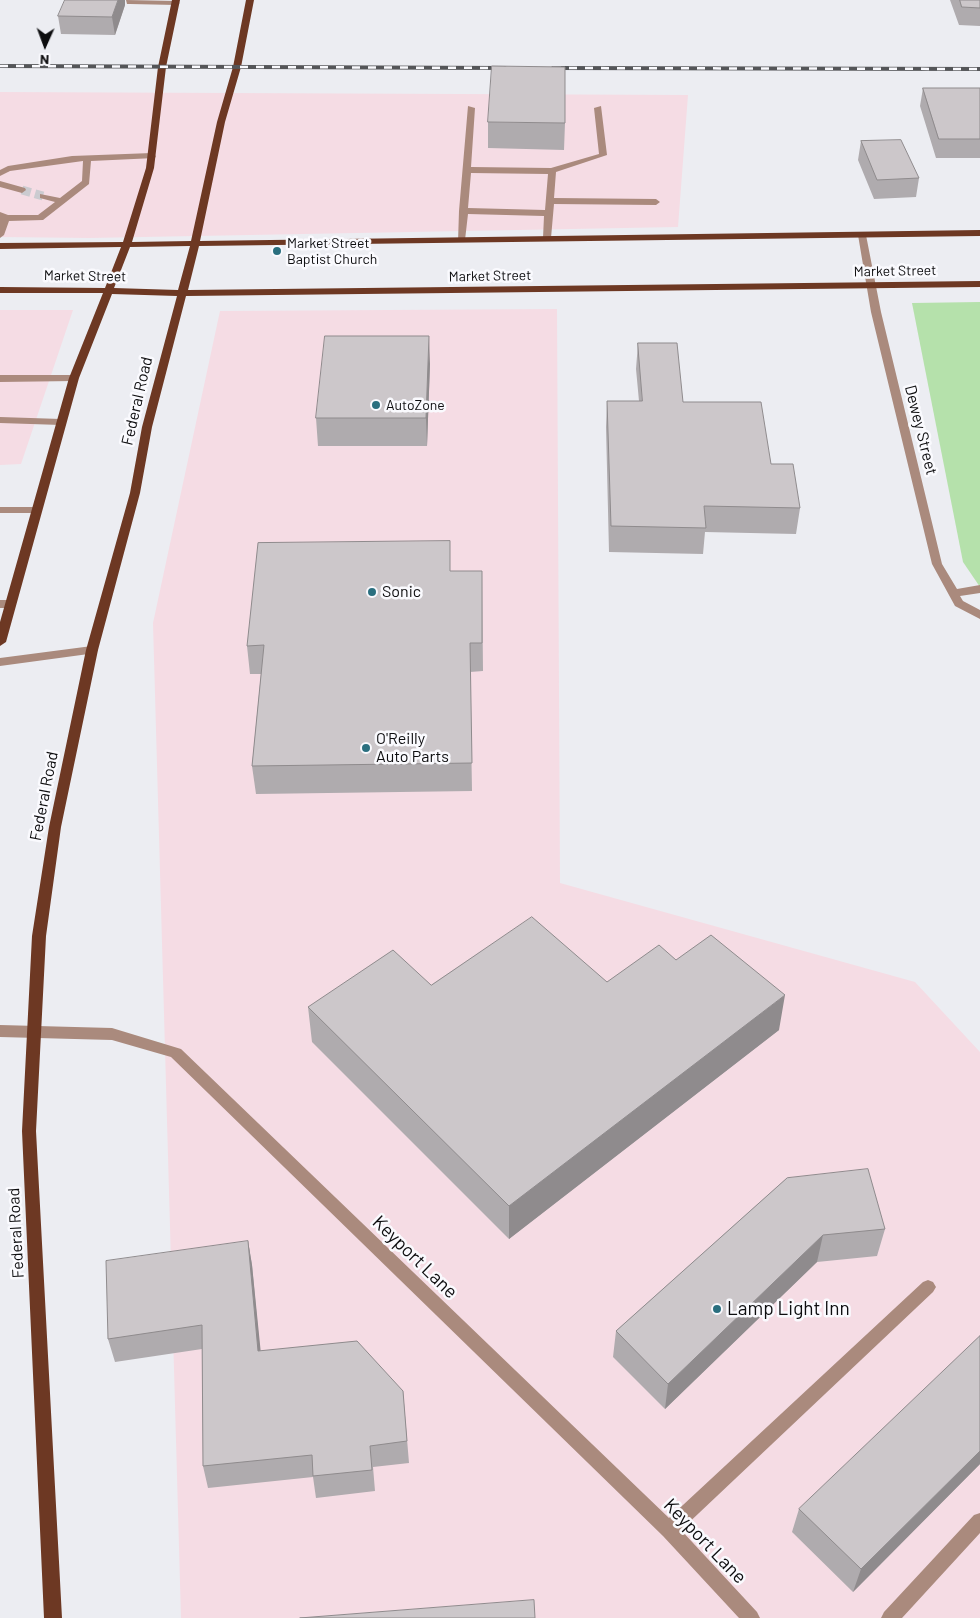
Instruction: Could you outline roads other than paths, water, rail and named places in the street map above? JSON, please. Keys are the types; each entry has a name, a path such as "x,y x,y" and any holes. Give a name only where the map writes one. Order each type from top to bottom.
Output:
{"main road":[{"name":"Federal Road","path":"52,1618 29,1131 39,936 53,837 92,650 135,493 147,426 195,245 221,122 237,67 250,0"},
{"path":"0,642 5,604 36,510 74,378 126,246 150,168 162,67 176,1"},
{"name":"Market Street","path":"0,246 126,246 547,238 980,233"},
{"name":"Market Street","path":"0,290 108,290 182,293 980,284"}],"street":[{"path":"130,0 130,2 176,1"},
{"path":"461,240 470,108"},
{"path":"467,170 552,171 603,156 598,108"},
{"path":"0,173 8,169 62,160 152,156"},
{"path":"0,235 3,216 40,218 86,182 87,158"},
{"path":"547,238 552,171"},
{"path":"0,184 22,190"},
{"path":"44,196 62,201"},
{"path":"550,202 656,202"},
{"path":"463,211 549,213"},
{"name":"Dewey Street","path":"862,235 876,312 937,564 958,602 980,615"},
{"path":"0,378 74,378"},
{"path":"0,420 61,422"},
{"path":"0,510 36,510"},
{"path":"954,594 980,589"},
{"path":"0,662 92,650"},
{"name":"Keyport Lane","path":"0,1032 34,1031 112,1034 176,1053 669,1530 751,1618"},
{"path":"669,1530 928,1287"},
{"path":"890,1618 980,1521"}],"tunnel":[{"path":"22,190 43,196"}],"railway":[{"path":"0,66 505,68"},
{"path":"553,68 980,69"}],"place":[{"name":"Market Street Baptist Church","path":"277,251"},
{"name":"AutoZone","path":"376,405"},
{"name":"Sonic","path":"372,592"},
{"name":"O'Reilly Auto Parts","path":"366,748"},
{"name":"Lamp Light Inn","path":"717,1309"}]}
